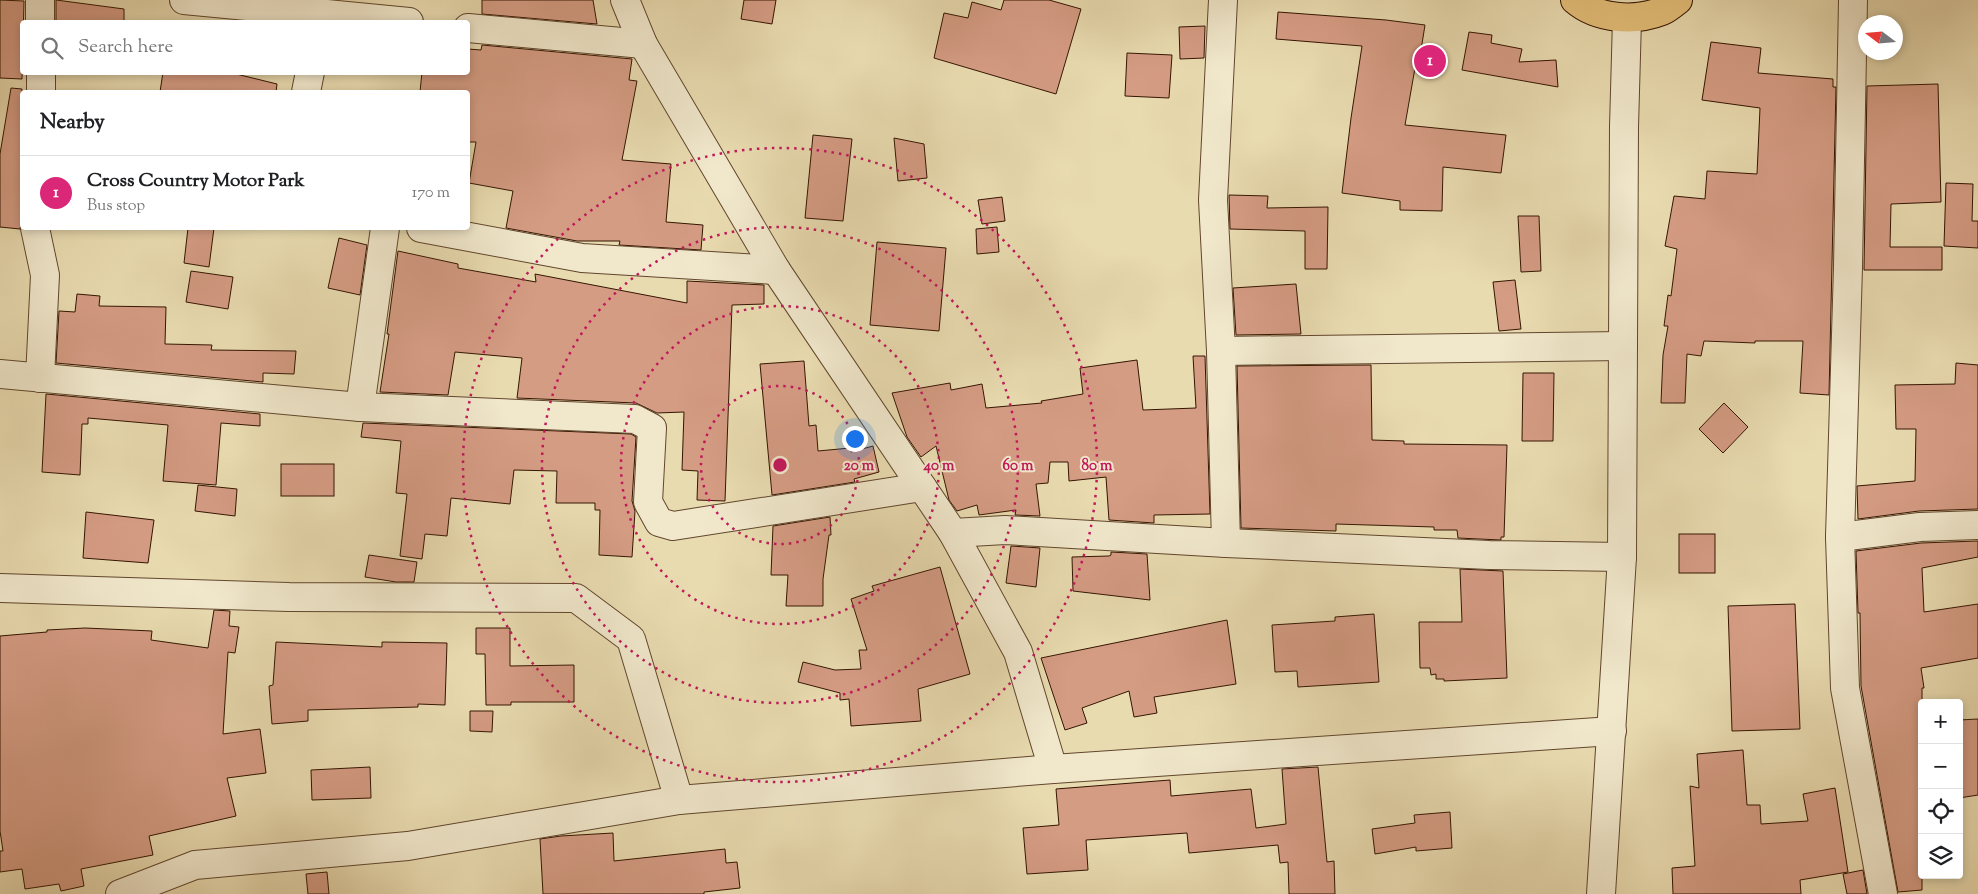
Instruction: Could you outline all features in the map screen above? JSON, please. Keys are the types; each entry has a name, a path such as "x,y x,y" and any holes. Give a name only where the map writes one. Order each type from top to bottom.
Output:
{"main road":[{"path":"1575,0 1586,9 1627,19 1663,11 1678,0"}],"street":[{"path":"40,0 40,20"},
{"path":"184,0 392,20"},
{"path":"625,0 644,44 776,270 953,533 1018,652 1053,769"},
{"path":"1223,0 1213,200 1221,351 1226,543"},
{"path":"1853,0 1840,537 1846,688 1883,894"},
{"path":"1601,894 1622,557 1624,127 1627,19"},
{"path":"470,28 644,44"},
{"path":"41,75 41,90"},
{"path":"306,90 309,75"},
{"path":"35,230 45,275 40,378"},
{"path":"360,407 385,230"},
{"path":"432,230 582,258 776,270"},
{"path":"1221,351 1623,346"},
{"path":"0,374 360,407 635,419 652,428 648,502 659,522 673,526 922,487"},
{"path":"1840,537 1920,527 1978,525"},
{"path":"953,533 1005,530 1226,543 1489,555 1622,557"},
{"path":"0,588 290,597 576,598 631,638 679,800"},
{"path":"120,894 195,865 408,846 679,800 1053,769 1612,730"}],"building":[{"path":"0,0 24,1 24,20 20,20 20,75 22,75 22,79 0,78"},
{"path":"56,0 124,9 124,20 56,20"},
{"path":"482,0 593,0 597,24 482,14"},
{"path":"744,0 776,0 772,24 741,19"},
{"path":"1004,0 1049,0 1081,9 1056,94 934,58 944,13 968,18 972,2 1001,10"},
{"path":"1278,12 1386,20 1425,25 1418,69 1415,68 1405,125 1506,135 1501,173 1443,167 1442,211 1400,210 1400,201 1342,193 1362,46 1276,39"},
{"path":"1205,26 1204,58 1180,59 1179,27"},
{"path":"1469,32 1492,35 1491,43 1522,49 1519,62 1556,60 1558,87 1462,70"},
{"path":"1711,42 1761,48 1758,73 1833,79 1833,87 1836,87 1829,395 1800,393 1803,341 1755,341 1755,343 1704,341 1701,356 1687,354 1685,403 1661,403 1663,355 1668,326 1664,326 1668,295 1671,296 1677,249 1665,246 1674,196 1705,199 1707,171 1757,174 1760,108 1702,100"},
{"path":"482,45 632,59 629,80 637,81 622,160 671,164 666,222 703,225 701,250 619,245 620,241 577,241 506,228 513,191 470,183 476,142 470,142 470,90 420,90 422,75 470,75 470,49 481,50"},
{"path":"1127,53 1172,55 1169,98 1125,96"},
{"path":"163,75 240,75 277,84 276,90 160,90"},
{"path":"1938,84 1941,202 1891,204 1890,247 1942,247 1942,270 1864,270 1867,86"},
{"path":"11,88 22,89 20,90 20,229 0,227 0,154"},
{"path":"813,135 852,139 843,221 805,218"},
{"path":"894,138 924,144 927,178 898,181"},
{"path":"1946,183 1973,184 1972,221 1978,221 1978,248 1944,246"},
{"path":"1229,195 1268,196 1267,208 1328,207 1327,269 1305,269 1305,231 1230,229"},
{"path":"1002,197 1005,221 982,224 978,200"},
{"path":"1518,216 1539,216 1541,271 1521,272"},
{"path":"997,227 999,252 977,254 976,229"},
{"path":"188,230 214,230 209,267 184,263"},
{"path":"339,238 367,245 360,295 328,288"},
{"path":"877,242 946,248 939,331 870,325"},
{"path":"398,251 458,264 458,268 536,282 535,274 687,303 687,281 764,285 764,304 732,305 725,501 697,500 698,471 682,470 684,412 657,413 636,403 517,398 522,358 455,352 448,395 380,392 389,334 387,334"},
{"path":"191,271 233,277 228,309 186,302"},
{"path":"1515,280 1521,329 1499,331 1493,282"},
{"path":"1296,284 1301,334 1236,335 1233,288"},
{"path":"77,294 100,296 99,306 166,307 165,344 212,345 211,350 296,351 294,374 263,373 263,382 56,363 59,311 75,312"},
{"path":"1193,356 1205,356 1210,514 1154,515 1154,523 1109,520 1106,477 1069,481 1068,462 1050,462 1048,483 1036,484 1040,516 1015,515 1016,510 979,515 977,505 957,511 949,500 936,446 921,457 907,437 892,393 950,383 951,390 982,384 986,408 1042,403 1041,401 1083,394 1080,368 1137,360 1143,410 1196,408"},
{"path":"804,361 809,426 816,425 818,451 850,448 851,452 873,446 879,472 854,479 855,482 772,495 760,364"},
{"path":"1956,363 1978,365 1978,509 1919,511 1858,519 1857,486 1915,481 1916,429 1896,429 1895,385 1955,384"},
{"path":"1371,365 1372,440 1404,441 1404,444 1507,445 1504,537 1501,537 1501,540 1458,538 1457,530 1434,530 1434,527 1336,524 1336,531 1241,528 1237,366"},
{"path":"1523,373 1554,373 1553,441 1522,441"},
{"path":"46,394 260,414 260,426 221,423 216,485 163,481 168,425 88,418 88,424 82,424 80,475 42,472"},
{"path":"1724,403 1748,427 1723,453 1699,429"},
{"path":"363,423 631,434 636,437 632,501 635,511 632,557 599,555 600,510 595,510 595,503 556,503 557,471 514,470 510,504 451,498 447,536 425,534 422,559 400,556 407,494 396,493 401,441 361,437"},
{"path":"281,464 334,464 334,496 281,496"},
{"path":"198,485 237,489 235,516 195,511"},
{"path":"86,512 154,520 148,563 83,558"},
{"path":"830,517 831,535 829,535 823,579 823,606 786,606 788,575 771,575 773,526"},
{"path":"1679,534 1715,534 1715,573 1679,573"},
{"path":"1978,541 1978,557 1922,568 1924,612 1978,604 1978,658 1921,668 1924,688 1922,688 1922,699 1918,699 1918,879 1922,879 1922,890 1898,892 1861,686 1860,613 1858,613 1856,551 1921,543"},
{"path":"1011,546 1040,548 1036,587 1006,583"},
{"path":"1111,552 1147,554 1150,600 1073,591 1072,557 1109,556"},
{"path":"369,555 417,562 414,582 396,582 365,577"},
{"path":"940,567 970,674 918,689 921,721 851,726 849,699 840,700 840,693 798,682 803,662 835,670 861,669 859,650 867,650 851,599 874,591 872,586"},
{"path":"1460,569 1503,571 1507,678 1444,681 1444,679 1436,679 1436,674 1431,675 1430,668 1420,668 1419,622 1462,622"},
{"path":"1795,604 1800,729 1732,731 1728,606"},
{"path":"214,610 230,611 229,626 239,627 235,653 228,652 223,734 260,729 266,773 227,778 236,816 149,836 153,855 81,869 84,886 61,891 59,884 25,889 22,869 0,872 0,851 3,851 0,831 0,636 47,632 47,630 85,628 152,631 151,640 208,648"},
{"path":"1374,614 1379,682 1298,687 1297,671 1275,672 1272,625 1335,621 1335,617"},
{"path":"1227,620 1236,684 1154,697 1157,713 1134,717 1129,691 1082,708 1087,723 1065,730 1041,658"},
{"path":"476,628 510,628 510,666 574,665 574,702 511,702 511,705 486,705 485,654 476,654"},
{"path":"276,642 382,647 382,642 447,643 445,705 418,704 418,707 308,710 308,721 272,724 269,686 273,685"},
{"path":"470,711 493,711 492,732 470,731"},
{"path":"1978,719 1978,795 1963,797 1963,744 1963,720"},
{"path":"1743,750 1747,805 1760,805 1761,824 1808,821 1803,794 1835,788 1848,872 1800,880 1801,894 1673,894 1672,868 1695,866 1690,786 1699,788 1697,754"},
{"path":"370,767 371,798 312,800 311,770"},
{"path":"1318,767 1327,862 1334,861 1335,894 1289,894 1288,862 1280,863 1278,845 1189,853 1187,833 1086,840 1088,870 1027,874 1023,828 1059,825 1056,789 1170,780 1171,796 1251,789 1256,828 1286,824 1282,769"},
{"path":"1450,812 1452,848 1416,851 1416,847 1375,854 1372,829 1415,823 1414,815"},
{"path":"613,833 614,861 725,849 726,863 737,862 740,888 704,892 704,894 543,894 540,839"},
{"path":"1863,870 1867,894 1847,894 1843,874"},
{"path":"327,872 329,894 308,894 306,874"}],"place":[{"name":"Cross Country Motor Park","path":"1430,61"}]}
